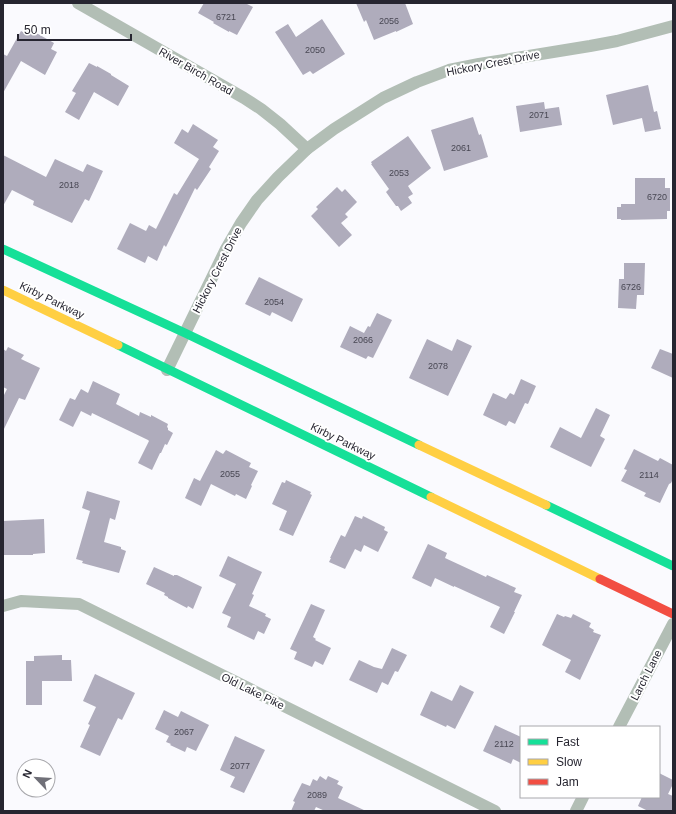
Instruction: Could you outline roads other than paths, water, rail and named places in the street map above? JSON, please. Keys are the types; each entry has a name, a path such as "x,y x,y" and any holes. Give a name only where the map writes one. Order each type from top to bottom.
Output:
{"main road":[{"path":"3,249 185,333 673,566"},
{"name":"Kirby Parkway","path":"3,290 673,614"}],"street":[{"name":"River Birch Road","path":"78,3 244,98 280,124 307,149"},
{"name":"Hickory Crest Drive","path":"167,370 226,249 241,223 257,200 278,177 307,149 334,129 383,98 417,82 449,70 618,41 673,26"},
{"name":"Old Lake Pike","path":"3,606 21,601 79,604 495,811"},
{"name":"Larch Lane","path":"620,726 673,624"},
{"path":"576,811 582,798"}]}
